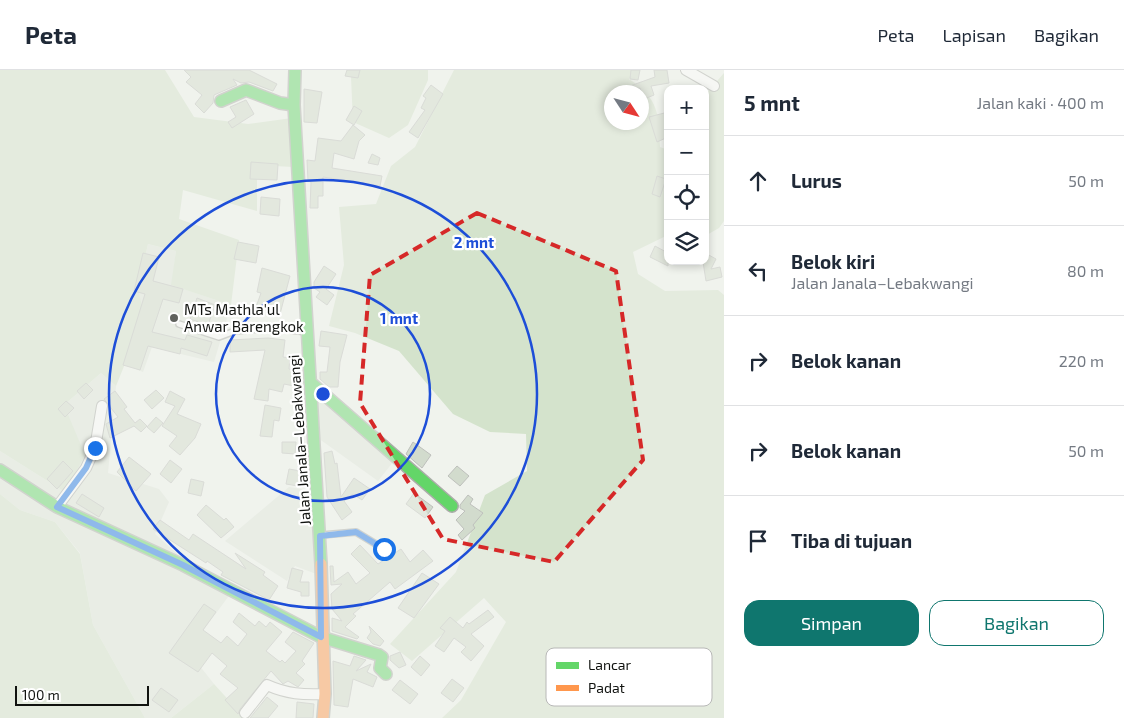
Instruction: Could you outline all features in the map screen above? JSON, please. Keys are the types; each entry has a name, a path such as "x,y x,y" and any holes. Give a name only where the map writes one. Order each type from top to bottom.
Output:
{"street":[{"name":"Jalan Janala–Lebakwangi","path":"295,70 294,105 320,536 321,637 325,694 323,718"},
{"path":"686,70 714,86"},
{"path":"221,101 246,90 280,103 294,105"},
{"path":"310,382 452,506"},
{"path":"57,507 86,468 95,448 102,406"},
{"path":"0,470 57,507 183,565 321,637 379,655 382,657 380,668 386,674"},
{"path":"245,713 267,685 292,694 325,694"}],"lane":[{"path":"179,324 219,337 235,331 274,328 307,332"},
{"path":"320,536 356,532 384,549"}],"highlighted area":[{"path":"477,213 616,271 643,460 554,562 443,539 360,403 370,275"}],"shaded area":[{"path":"148,244 176,251 172,285 231,305 214,362 152,347 143,372 126,365 138,288"},
{"path":"101,373 116,386 108,473 159,489 169,502 155,534 194,569 231,593 188,651 214,684 171,718 145,718 93,625 80,553 55,522 20,510 0,494 0,451 65,492 64,405"},
{"path":"312,389 397,457 378,481 311,433"},
{"path":"289,487 313,491 319,575 295,566 287,581 225,541"}],"green space":[{"path":"0,70 165,70 194,117 248,124 292,118 293,167 257,165 257,211 183,190 179,219 239,240 231,305 171,285 176,251 148,244 138,288 144,317 116,386 101,373 64,405 85,455 65,492 0,451"},
{"path":"353,70 428,70 428,80 408,125 389,138 353,122 351,77"},
{"path":"454,70 635,70 629,79 636,85 604,85 604,130 649,130 649,97 652,101 659,125 660,147 664,148 664,237 633,252 638,274 665,291 718,290 724,295 724,718 442,718 461,700 506,622 484,598 412,661 390,644 456,572 485,495 527,471 526,434 490,432 453,414 399,351 355,333 329,326 344,265 339,207 376,204 391,166 415,147"},
{"path":"724,73 724,221 719,228 709,234 709,130 709,90"},
{"path":"0,494 20,510 55,522 80,554 93,625 145,718 0,718"},
{"path":"214,684 245,718 171,718"}],"building":[{"path":"184,70 249,70 277,84 273,91 249,82 241,83 233,79 237,85 214,95 213,103 204,113 195,104 202,95 186,82 191,77"},
{"path":"347,70 360,70 358,78 345,76"},
{"path":"631,70 640,70 638,80 630,79"},
{"path":"654,70 667,70 669,83 651,86 654,95 649,97 649,85 633,85 655,77"},
{"path":"431,85 443,94 418,138 409,132 425,110 421,108 426,98 423,96"},
{"path":"304,89 322,92 317,123 304,122"},
{"path":"246,100 254,114 232,128 228,122 236,117 230,107"},
{"path":"354,106 362,111 354,125 346,120"},
{"path":"664,113 664,139 657,142 649,117"},
{"path":"353,125 365,135 359,141 354,159 334,153 332,168 382,176 380,186 323,177 323,196 318,196 318,208 310,208 311,182 308,181 307,160 315,161 318,138 341,141"},
{"path":"372,154 380,158 378,165 368,163"},
{"path":"251,162 278,164 277,180 250,179"},
{"path":"657,176 664,178 660,197 652,194"},
{"path":"261,197 280,199 279,216 260,214"},
{"path":"238,242 259,246 256,263 234,259"},
{"path":"655,246 664,251 664,264 650,257"},
{"path":"143,253 159,257 153,281 183,289 179,303 163,299 152,332 185,340 187,335 212,342 207,356 181,348 180,354 148,346 140,370 123,365 145,294 134,291"},
{"path":"709,255 716,259 711,269 720,267 722,277 706,281 703,265 709,265"},
{"path":"324,266 336,274 326,289 334,295 327,305 316,297 320,292 314,288 314,282"},
{"path":"262,268 290,276 280,314 256,307 261,293 257,292"},
{"path":"197,298 215,305 208,325 190,319"},
{"path":"321,331 347,335 340,362 338,387 329,387 320,379 320,372 327,372 330,347 319,346"},
{"path":"268,338 285,340 283,357 290,358 289,369 297,371 294,386 284,384 282,392 269,389 268,401 254,399 265,350 230,352 230,340"},
{"path":"86,383 93,390 84,399 77,391"},
{"path":"156,390 164,398 152,409 144,400"},
{"path":"115,391 127,407 124,409 135,423 140,419 147,426 141,432 134,426 110,438 106,424 118,417 104,399"},
{"path":"170,391 185,399 177,414 201,424 195,438 180,455 169,446 177,436 162,426 175,406 165,402"},
{"path":"66,401 74,408 65,417 58,409"},
{"path":"265,405 281,408 279,421 274,420 272,437 260,436"},
{"path":"156,417 163,423 154,433 147,427"},
{"path":"282,442 296,442 295,454 282,453"},
{"path":"413,442 431,455 422,468 406,454"},
{"path":"332,451 335,464 337,463 341,497 354,478 370,489 362,500 353,494 344,501 352,512 342,520 327,497 324,453"},
{"path":"129,457 151,474 136,491 117,472"},
{"path":"170,460 182,469 171,483 160,474"},
{"path":"63,461 73,471 57,489 47,479"},
{"path":"457,466 469,476 460,486 448,476"},
{"path":"289,469 306,472 304,487 286,484"},
{"path":"191,479 204,482 201,496 188,493"},
{"path":"414,493 433,507 425,518 406,504"},
{"path":"82,494 104,508 99,517 76,503"},
{"path":"468,495 473,499 470,504 483,513 473,525 475,528 462,540 458,535 464,529 456,520 465,511 460,508 460,505"},
{"path":"206,505 224,520 226,518 234,527 221,538 197,515"},
{"path":"160,520 189,540 193,534 246,569 235,553 265,572 263,575 278,586 269,600 221,575 223,572 207,561 206,563 153,529"},
{"path":"360,545 378,564 401,549 410,562 423,550 433,561 395,589 390,582 353,614 356,616 345,627 359,637 357,639 332,631 332,618 342,621 332,609 331,594 342,584 331,585 330,566 333,566 334,582 348,572 356,584 370,573 351,554"},
{"path":"292,568 303,571 300,582 309,582 309,596 301,596 301,592 287,588"},
{"path":"422,573 439,584 414,618 398,608"},
{"path":"204,604 216,612 203,630 221,643 227,636 238,646 247,634 233,622 239,613 255,626 259,621 266,627 270,622 282,632 266,651 280,662 282,660 285,663 296,651 285,642 293,632 314,643 302,661 305,664 296,673 304,680 298,687 288,681 283,684 271,671 238,714 225,700 238,688 220,674 227,666 212,653 198,672 169,653"},
{"path":"488,610 494,617 471,634 484,646 471,661 461,652 466,647 454,638 444,652 435,646 445,631 440,628 450,617 463,628 467,622 469,624"},
{"path":"369,626 384,641 380,646 373,644 367,638 371,632"},
{"path":"400,652 406,665 399,668 390,660 390,656"},
{"path":"354,656 366,660 356,671 371,664 367,672 377,677 373,687 353,679 348,707 334,705 333,661 350,666"},
{"path":"420,656 430,665 421,676 411,667"},
{"path":"452,679 464,688 453,702 441,693"},
{"path":"400,680 418,694 410,704 392,690"},
{"path":"161,688 178,700 169,712 152,700"},
{"path":"267,697 278,706 268,718 250,718"},
{"path":"297,702 314,704 313,718 296,718"}],"traffic: fast":[{"path":"295,70 294,105 321,564"},
{"path":"221,101 246,90 280,103 294,105"},
{"path":"310,382 452,506"},
{"path":"0,470 57,507 183,565 321,637 379,655 382,657 380,668 386,674"}],"traffic: slow":[{"path":"321,564 325,694 323,718"}],"place":[{"name":"MTs Mathla'ul Anwar Barengkok","path":"174,318"}],"route":[{"path":"95,448 86,468 57,507 183,565 321,637 320,536 351,531 356,532 384,549"}]}
